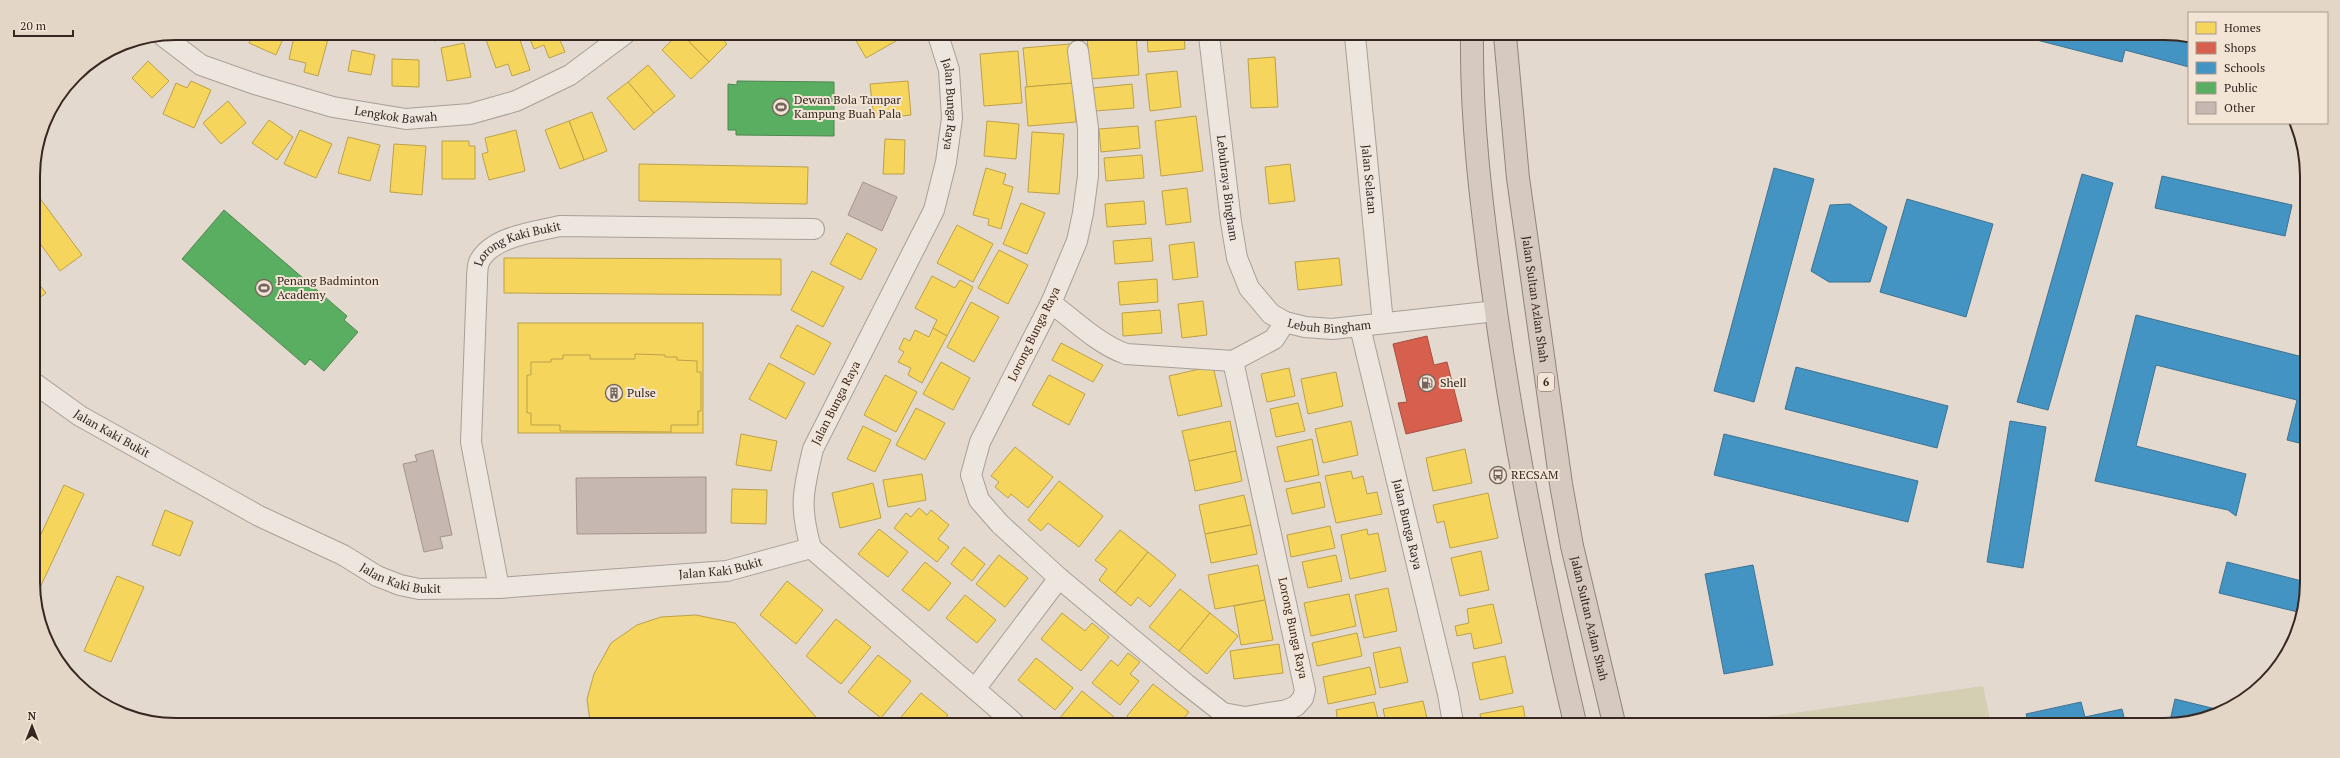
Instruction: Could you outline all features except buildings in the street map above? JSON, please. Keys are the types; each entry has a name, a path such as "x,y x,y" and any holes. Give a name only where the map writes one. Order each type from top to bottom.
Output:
{"highway":[{"path":"1458,40 1471,90"},
{"path":"1472,40 1471,90 1475,145 1496,311 1529,508 1574,718"},
{"name":"Jalan Sultan Azlan Shah","path":"1505,40 1518,178 1561,484 1572,546 1613,718"}],"street":[{"name":"Lengkok Bawah","path":"169,40 201,64 258,85 333,107 406,119 470,114 516,101 570,75 617,40"},
{"name":"Jalan Bunga Raya","path":"811,548 803,521 803,491 813,448 934,210 946,162 952,118 949,70 940,40"},
{"name":"Lebuhraya Bingham","path":"1209,40 1231,222 1238,258 1249,288 1272,314 1285,322"},
{"name":"Jalan Selatan","path":"1355,40 1383,323"},
{"name":"Lorong Bunga Raya","path":"1078,51 1088,128 1088,176 1077,241 1051,303 980,442 971,475 979,500 1000,524 1059,578 1223,713 1245,717 1287,710 1296,706 1303,698 1305,682 1233,361"},
{"name":"Lorong Kaki Bukit","path":"499,588 471,442 477,281 479,263 487,252 501,243 529,233 560,226 814,229"},
{"path":"1051,303 1104,343 1126,354 1233,361"},
{"name":"Lebuh Bingham","path":"1233,361 1274,339 1285,322 1305,327 1325,329 1360,327 1383,323 1496,311"},
{"name":"Jalan Bunga Raya","path":"1360,327 1448,694 1452,718"},
{"name":"Jalan Kaki Bukit","path":"40,388 80,416 259,516 343,555 388,581 419,589 499,588 727,571 811,548"},
{"path":"811,548 1009,718"},
{"path":"975,688 1059,578"}],"shaded area":[{"path":"1983,686 1990,718 1758,718"}],"place":[{"name":"Dewan Bola Tampar Kampung Buah Pala","path":"781,107"},
{"name":"Penang Badminton Academy","path":"264,288"},
{"name":"Shell","path":"1427,383"},
{"name":"Pulse","path":"614,393"},
{"name":"RECSAM","path":"1498,475"}]}
